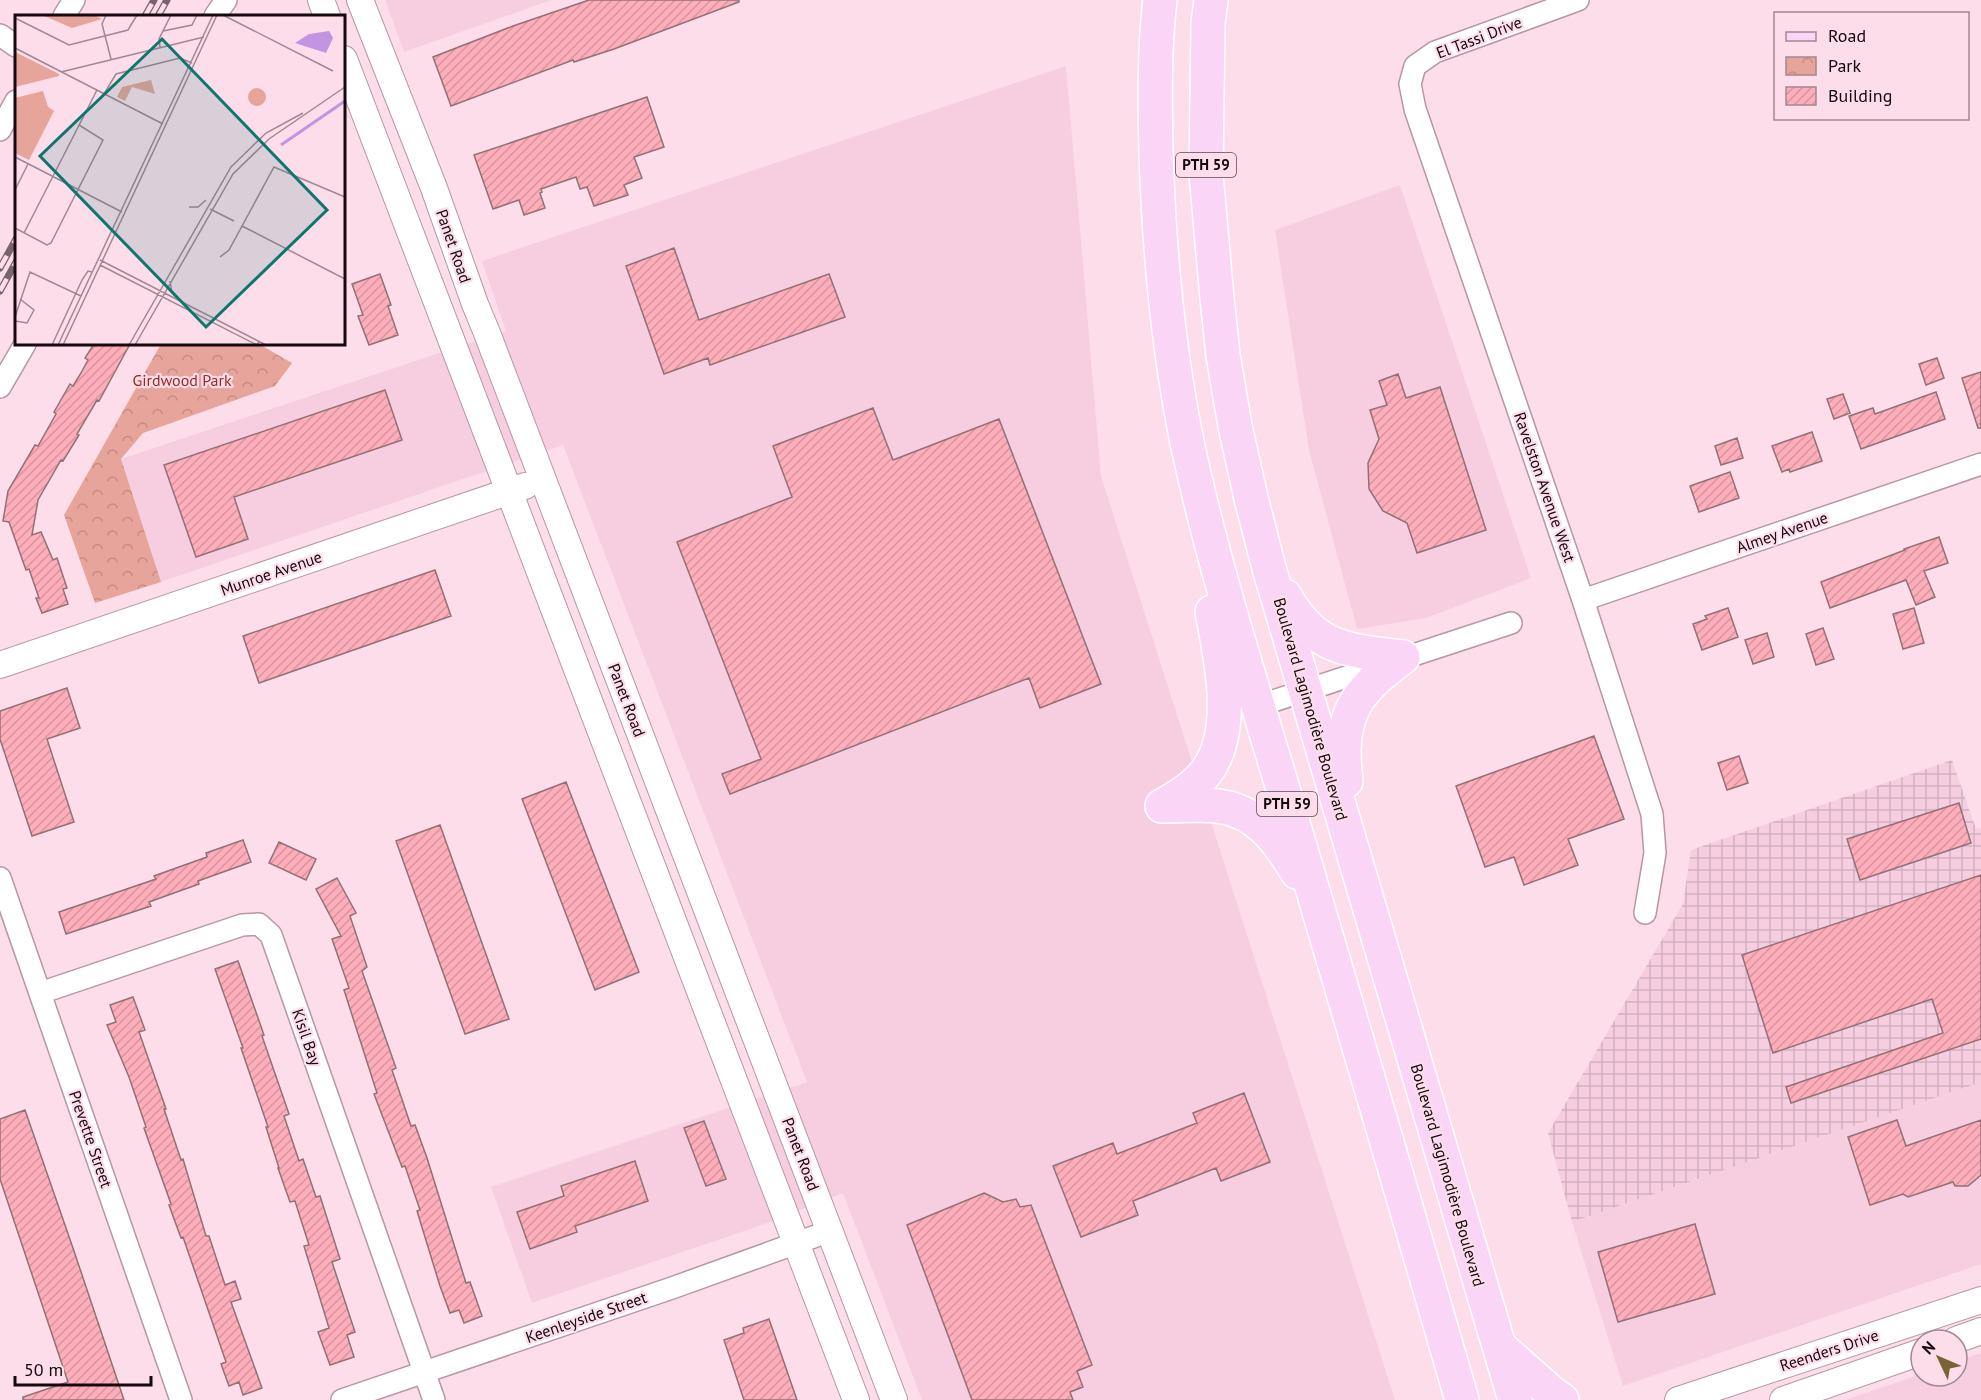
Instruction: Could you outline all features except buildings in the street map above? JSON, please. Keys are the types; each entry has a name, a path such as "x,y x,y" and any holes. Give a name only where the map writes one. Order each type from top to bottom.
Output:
{"main road":[{"name":"PTH 59","path":"1160,0 1157,24 1157,200 1167,322 1188,445 1224,592 1462,1400"},
{"name":"Boulevard Lagimodière Boulevard","path":"1210,0 1206,174 1223,355 1235,426 1269,568 1515,1400"},
{"path":"1213,546 1211,605 1218,642 1225,715 1221,741 1209,768 1197,782 1162,806 1217,806 1256,819 1281,846 1319,911"},
{"path":"1269,568 1292,610 1317,637 1332,645 1353,650 1403,657"},
{"path":"1358,867 1343,761 1346,727 1357,700 1367,687 1403,657"},
{"path":"1443,1333 1443,1400"},
{"path":"1497,1345 1553,1395 1562,1400"}],"street":[{"path":"65,15 74,0"},
{"path":"216,15 226,0"},
{"path":"321,0 327,15"},
{"name":"Panet Road","path":"360,0 434,188 475,304 894,1400"},
{"name":"El Tassi Drive","path":"1415,66 1435,51 1578,0"},
{"path":"0,34 15,45"},
{"path":"345,62 856,1400"},
{"name":"Ravelston Avenue West","path":"1415,66 1410,84 1415,109 1583,600 1653,814 1656,853 1645,913"},
{"path":"0,130 15,103"},
{"path":"0,387 25,345"},
{"name":"Almey Avenue","path":"1583,600 1981,464"},
{"name":"Munroe Avenue","path":"0,663 542,480"},
{"path":"1258,706 1510,623"},
{"name":"Prevette Street","path":"0,879 181,1400"},
{"name":"Kisil Bay","path":"40,993 242,925 259,924 272,935 434,1400"},
{"name":"Keenleyside Street","path":"342,1400 672,1288 830,1231"},
{"name":"Reenders Drive","path":"1678,1400 1981,1300"},
{"name":"Reenders Drive","path":"1783,1400 1909,1356"}],"shaded area":[{"path":"385,0 552,0 404,52"},
{"path":"1066,66 1101,476 1395,1400 922,1400 843,1193 762,1225 532,1303 491,1187 807,1082 563,445 161,582 121,459 506,331 482,261"},
{"path":"1400,185 1531,578 1426,618 1357,629 1309,450 1275,230"},
{"path":"1952,760 1976,829 1981,828 1981,1082 1572,1222 1548,1133 1683,904 1691,850"},
{"path":"1981,1082 1981,1264 1623,1386 1572,1222"},
{"path":"1981,1353 1981,1400 1845,1400 1909,1378 1909,1388 1969,1388 1969,1357"}],"green space":[{"name":"Girdwood Park","path":"160,345 261,345 292,363 275,386 143,433 121,459 161,582 95,603 64,515"}],"railway":[{"path":"146,15 154,0"},
{"path":"159,15 167,0"},
{"path":"0,268 15,241"},
{"path":"0,291 15,264"}]}
